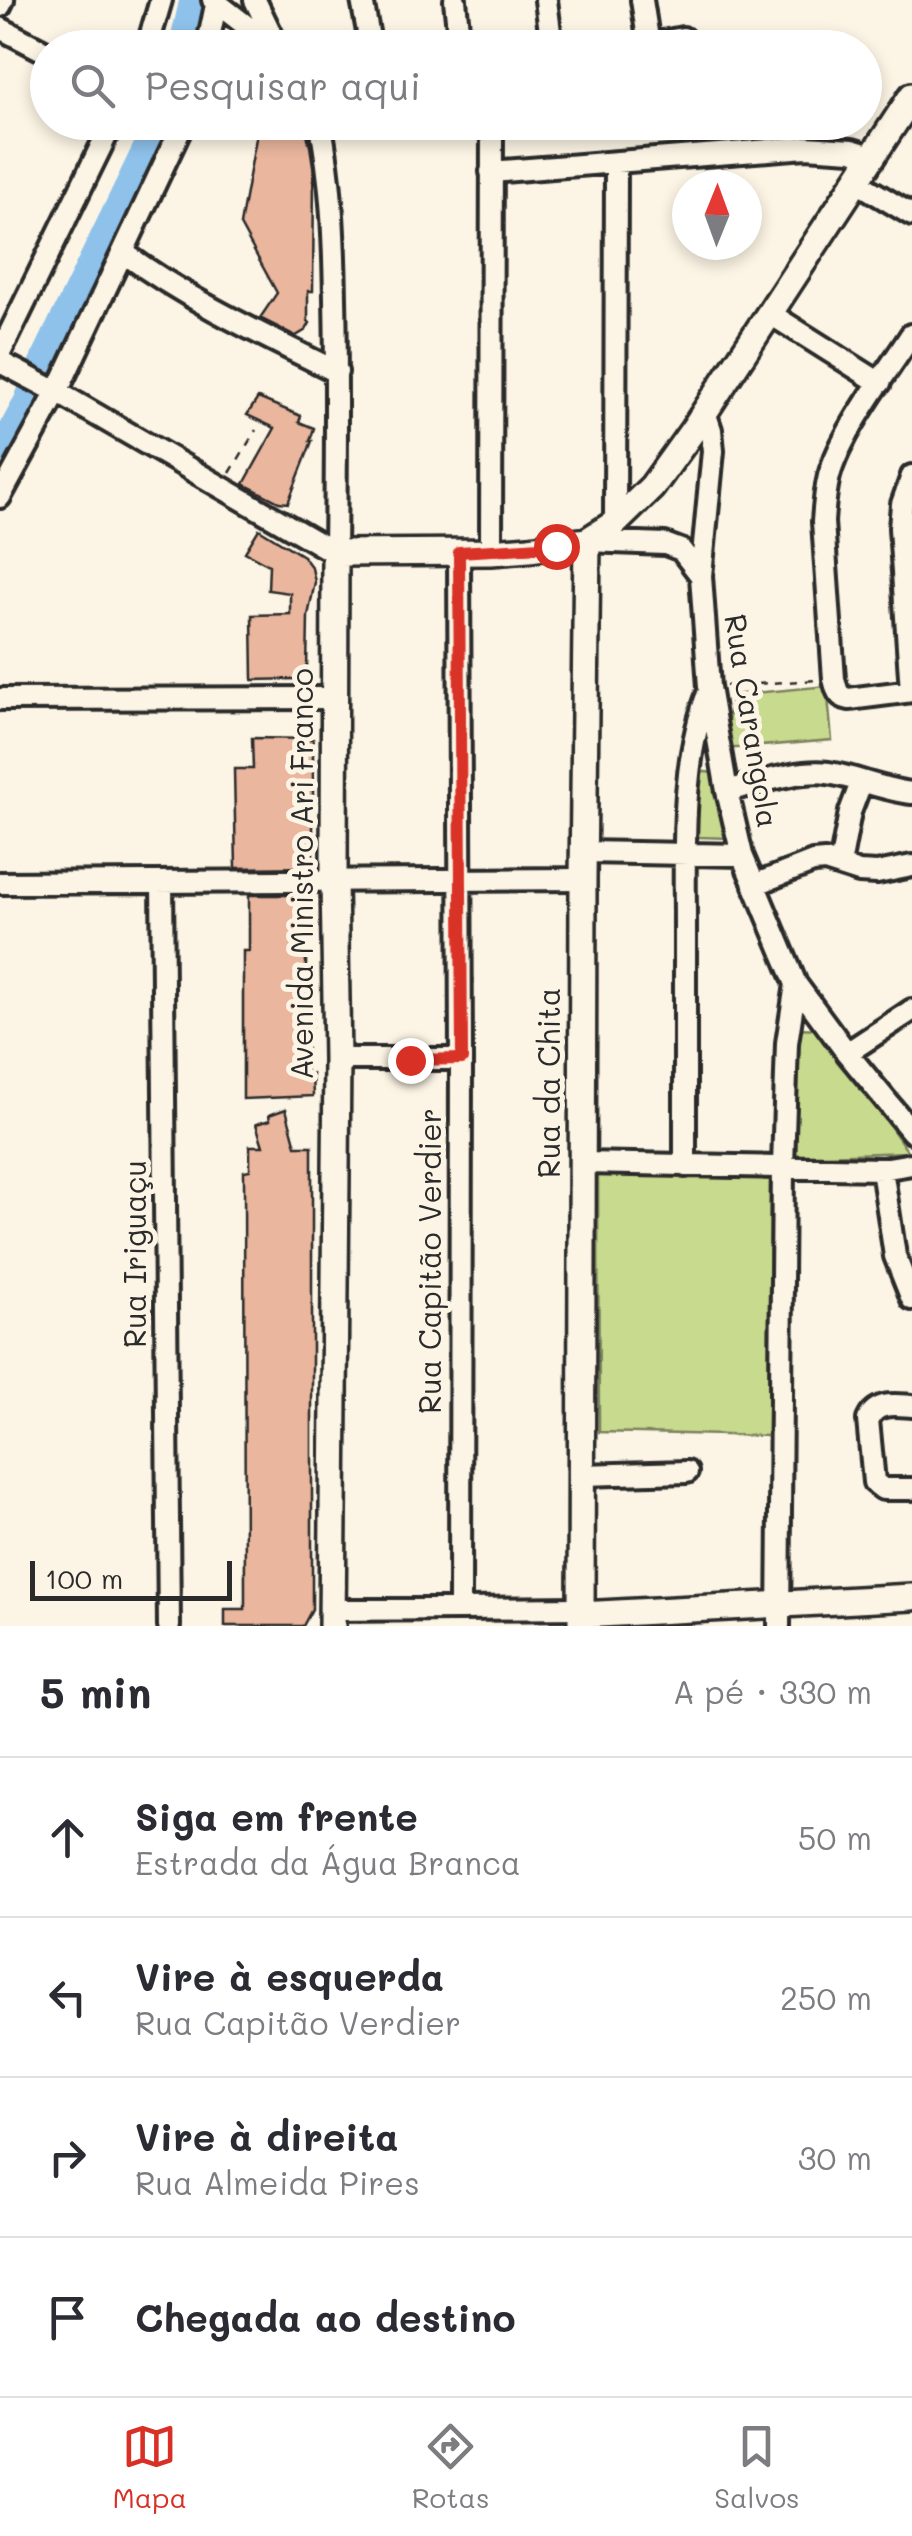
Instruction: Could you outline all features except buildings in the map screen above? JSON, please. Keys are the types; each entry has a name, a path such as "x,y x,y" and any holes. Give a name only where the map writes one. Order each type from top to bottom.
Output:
{"main road":[{"path":"335,553 491,552 587,541 615,523 652,487 705,412 912,96"},
{"name":"Rua da Chita","path":"581,1616 587,541"},
{"name":"Avenida Ministro Ari Franco","path":"332,1618 337,1059 335,553"},
{"path":"581,1616 779,1615 912,1597"}],"street":[{"path":"151,30 160,0"},
{"path":"254,0 268,30"},
{"path":"362,0 368,30"},
{"path":"455,0 458,30"},
{"path":"546,0 550,30"},
{"path":"641,30 642,0"},
{"path":"210,30 216,1 254,30"},
{"path":"0,28 30,43"},
{"path":"0,353 104,140"},
{"path":"0,496 50,388 124,253 176,140"},
{"name":"Avenida Ministro Ari Franco","path":"324,140 334,208 335,553"},
{"path":"491,552 492,140"},
{"path":"491,172 806,147 840,148 872,156"},
{"path":"615,523 616,163"},
{"path":"855,181 912,215"},
{"path":"124,253 258,332 337,372"},
{"path":"769,313 880,383"},
{"path":"911,335 905,361 880,383 843,444 830,472 825,497 823,522 834,679 840,696 911,691 900,528 902,504 912,476"},
{"path":"9,367 335,553"},
{"path":"701,576 713,451 705,412"},
{"name":"Rua Carangola","path":"587,541 665,544 681,550 701,576 710,688 742,854 796,984 912,1132"},
{"name":"Rua Capitão Verdier","path":"459,552 460,1609"},
{"path":"685,1166 685,854 692,746 710,688"},
{"path":"0,699 333,698"},
{"path":"727,791 806,773 828,773 912,793"},
{"path":"840,864 850,812 861,782"},
{"path":"584,852 742,854"},
{"path":"754,885 813,862 878,873 912,866"},
{"path":"0,882 583,879"},
{"name":"Rua Iriguaçu","path":"162,882 169,1626"},
{"path":"779,1615 783,1166 787,1042 796,984"},
{"path":"847,1053 912,1010"},
{"path":"337,1059 462,1059"},
{"path":"582,1163 882,1169 912,1164"},
{"path":"882,1169 896,1256 912,1299"},
{"path":"912,1406 885,1404 868,1420 874,1482 883,1489 912,1489"},
{"path":"582,1475 688,1472"},
{"path":"332,1618 460,1609 581,1616"}],"path":[{"path":"221,487 256,430"},
{"path":"710,688 834,679"}],"green space":[{"path":"827,686 832,740 726,749 732,695"},
{"path":"697,771 713,773 729,838 698,837"},
{"path":"795,1028 823,1029 908,1152 796,1156"},
{"path":"598,1175 770,1179 768,1436 599,1432"}],"waterway":[{"path":"185,30 192,0"},
{"path":"0,450 149,140"}],"route":[{"path":"410,1060 462,1059 459,552 556,546"}]}
